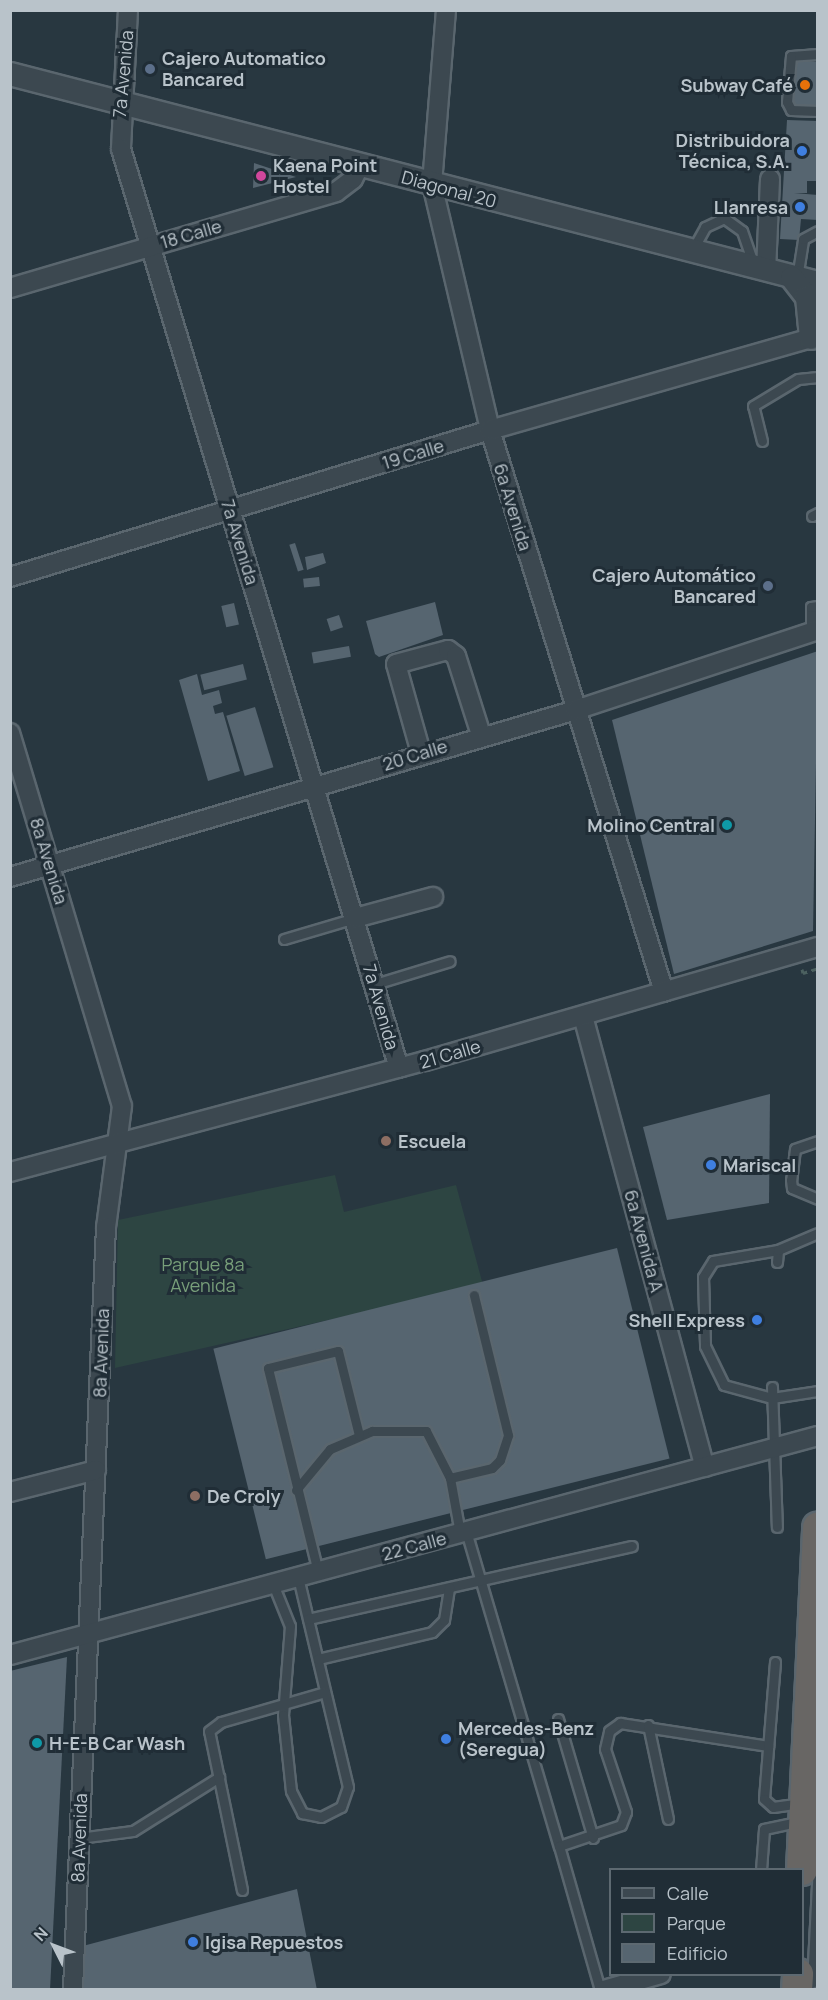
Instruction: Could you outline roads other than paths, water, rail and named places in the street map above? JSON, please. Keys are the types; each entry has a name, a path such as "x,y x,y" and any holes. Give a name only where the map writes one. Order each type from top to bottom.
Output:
{"highway":[{"path":"802,1868 818,1527"}],"street":[{"name":"7a Avenida","path":"128,10 118,137 399,1068"},
{"name":"6a Avenida","path":"446,10 432,184 490,430 664,992"},
{"name":"Diagonal 20","path":"10,74 802,280"},
{"name":"18 Calle","path":"10,288 336,192 353,179 360,165"},
{"path":"760,270 770,179"},
{"path":"802,280 814,337"},
{"name":"19 Calle","path":"10,577 490,430 814,337"},
{"name":"20 Calle","path":"10,877 481,735 576,710 814,631"},
{"path":"421,753 396,664 448,650 456,656 481,735"},
{"name":"8a Avenida","path":"10,733 122,1106 106,1227 96,1470 86,1635 73,1989"},
{"path":"355,918 433,897"},
{"name":"21 Calle","path":"10,1172 399,1068 818,947"},
{"name":"6a Avenida A","path":"583,1016 705,1467"},
{"name":"22 Calle","path":"10,1655 818,1436"},
{"path":"10,1492 96,1470"},
{"path":"602,1989 653,1976"}],"lane":[{"path":"818,54 791,56 787,102 791,110 818,111"},
{"path":"691,252 705,227 724,218 742,231 760,270"},
{"path":"802,280 803,239 818,231"},
{"path":"762,441 753,406 798,380 818,377"},
{"path":"814,606 814,631"},
{"path":"284,939 355,918"},
{"path":"375,984 450,961"},
{"path":"818,1141 795,1149 791,1180 792,1188 818,1199"},
{"path":"818,1233 778,1250 726,1255 713,1261 703,1277 705,1346 716,1373 724,1385 772,1398 818,1391"},
{"path":"777,1262 778,1250"},
{"path":"450,1478 492,1468 508,1448 474,1295"},
{"path":"318,1572 296,1490 268,1368 338,1351 359,1436"},
{"path":"772,1387 777,1527"},
{"path":"296,1490 330,1449 359,1436 407,1428 426,1431 450,1478 463,1532 484,1580 602,1989"},
{"path":"308,1619 632,1546"},
{"path":"273,1584 290,1626 284,1704 296,1807 311,1817 321,1817 341,1807 348,1787 298,1577"},
{"path":"318,1659 432,1632 444,1620 449,1587"},
{"path":"775,1662 768,1746 767,1806 805,1811"},
{"path":"242,1890 209,1736 211,1728 325,1692"},
{"path":"558,1719 593,1838"},
{"path":"559,1846 593,1838 621,1825 626,1812 605,1749 609,1731 620,1723 648,1725 768,1746"},
{"path":"648,1725 668,1820"},
{"path":"79,1838 133,1831 219,1777"},
{"path":"761,1868 764,1829 805,1811"},
{"path":"812,1989 818,1866"}],"place":[{"name":"Cajero Automatico Bancared","path":"150,69"},
{"name":"Subway Café","path":"805,85"},
{"name":"Distribuidora Técnica, S.A.","path":"802,151"},
{"name":"Kaena Point Hostel","path":"261,176"},
{"name":"Llanresa","path":"800,207"},
{"name":"Cajero Automático Bancared","path":"768,586"},
{"name":"Molino Central","path":"727,825"},
{"name":"Escuela","path":"386,1141"},
{"name":"Mariscal","path":"711,1165"},
{"name":"Shell Express","path":"757,1320"},
{"name":"De Croly","path":"195,1496"},
{"name":"Mercedes-Benz (Seregua)","path":"446,1739"},
{"name":"H-E-B Car Wash","path":"37,1743"},
{"name":"Igisa Repuestos","path":"193,1942"}],"park label":[{"name":"Parque 8a Avenida","path":"203,1275"}]}
